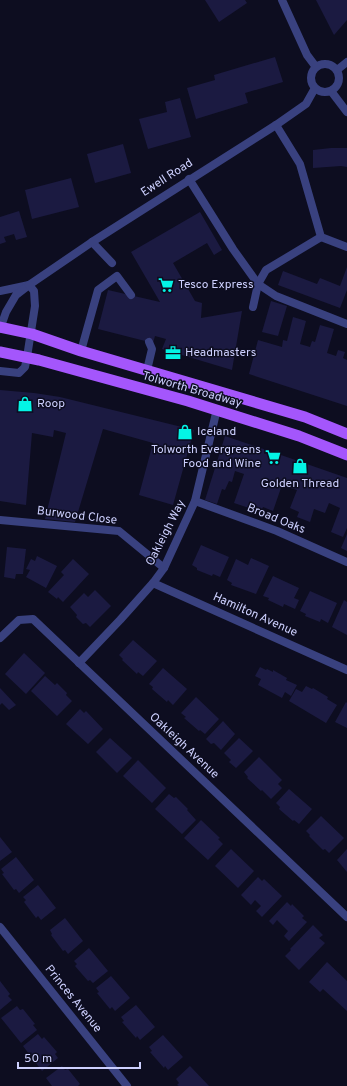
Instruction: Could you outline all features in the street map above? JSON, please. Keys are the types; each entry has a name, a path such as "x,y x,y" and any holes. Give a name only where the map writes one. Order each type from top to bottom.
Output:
{"main road":[{"name":"Ewell Road","path":"0,328 32,334"},
{"name":"Tolworth Broadway","path":"32,334 305,417 347,434"},
{"path":"0,352 27,357"},
{"name":"Tolworth Broadway","path":"27,357 217,409 299,436 347,455"}],"street":[{"path":"282,0 307,55 316,67"},
{"path":"337,70 347,62"},
{"path":"323,64 337,70 339,80 338,85 331,92 321,92 312,84 311,75 316,67 323,64"},
{"name":"Ewell Road","path":"0,328 6,312 16,295 28,285 189,179 276,125 306,104 315,88"},
{"path":"331,92 347,112"},
{"path":"276,125 300,164 321,237"},
{"path":"189,179 233,250 258,284 276,296 347,324"},
{"path":"321,237 347,247"},
{"path":"252,307 258,284 266,270 321,237"},
{"path":"92,242 112,263"},
{"path":"81,350 98,290 117,276 131,295"},
{"path":"0,291 28,285 34,291 35,306 32,334 25,368 19,373 0,371"},
{"path":"147,370 152,348 149,342"},
{"name":"Oakleigh Way","path":"79,663 120,620 153,583 164,568 196,501 217,409"},
{"name":"Broad Oaks","path":"196,501 277,531 347,562"},
{"name":"Burwood Close","path":"0,520 119,531 164,568"},
{"name":"Hamilton Avenue","path":"153,583 347,670"},
{"name":"Oakleigh Avenue","path":"0,638 18,620 33,619 347,917"},
{"name":"Princes Avenue","path":"0,927 127,1086"}],"building":[{"path":"205,0 245,0 247,3 219,22"},
{"path":"316,0 347,0 347,20 334,35"},
{"path":"275,57 283,82 245,93 248,103 196,119 187,88 215,80 214,75"},
{"path":"180,98 191,137 148,149 139,119 167,112 165,102"},
{"path":"123,144 131,173 95,183 87,154"},
{"path":"347,148 347,167 313,168 313,150"},
{"path":"71,178 79,207 32,219 25,190"},
{"path":"19,211 27,237 16,240 14,234 4,237 6,242 0,244 0,217"},
{"path":"200,212 222,250 214,255 207,243 173,263 195,301 202,303 201,318 242,311 232,370 162,349 166,339 155,336 153,343 98,329 108,290 160,302 131,252"},
{"path":"347,267 347,290 340,308 278,285 283,271 317,284 320,278 340,286"},
{"path":"271,301 287,306 278,336 262,332"},
{"path":"293,317 306,321 300,344 310,347 312,341 315,342 320,325 334,329 327,353 336,356 338,350 345,352 343,358 347,360 347,406 249,374 258,340 282,347 283,340 287,341"},
{"path":"0,390 60,397 194,430 173,505 139,495 153,443 103,429 75,522 45,519 66,433 54,430 53,437 32,433 26,505 0,501"},
{"path":"225,436 347,478 347,528 343,537 331,532 340,508 329,503 325,513 314,509 310,522 297,517 299,512 290,508 297,490 282,485 273,511 263,507 261,512 234,503 244,474 235,471 232,482 229,481 225,490 222,489 217,504 205,500"},
{"path":"347,534 347,551 341,548"},
{"path":"201,545 229,557 220,577 213,574 212,576 197,570 197,568 192,565"},
{"path":"7,547 26,549 23,574 16,574 15,579 4,577"},
{"path":"37,556 57,566 46,588 26,577 30,570 26,569 31,559 35,561"},
{"path":"251,558 269,566 256,594 231,585 232,583 227,580 236,559 248,565"},
{"path":"73,559 89,574 63,602 58,597 57,599 48,592 64,575 61,572"},
{"path":"273,576 299,588 294,598 299,600 295,609 284,604 283,607 263,596"},
{"path":"95,590 111,606 90,627 86,623 83,624 76,617 77,615 70,607 84,593 88,597"},
{"path":"310,591 337,603 328,623 321,619 320,622 305,616 306,614 300,611"},
{"path":"344,600 347,602 347,635 332,627"},
{"path":"133,640 157,661 143,676 138,672 137,674 122,660 123,659 119,655"},
{"path":"24,653 45,673 26,694 5,674"},
{"path":"260,667 273,672 273,670 287,678 286,680 297,685 291,696 285,692 282,698 258,685 261,679 255,676"},
{"path":"163,668 187,689 173,705 168,700 167,702 152,689 153,687 149,684"},
{"path":"45,676 55,685 57,683 67,693 66,695 72,701 57,716 31,691"},
{"path":"306,686 312,689 313,688 328,697 327,699 337,705 326,723 289,701 296,689 302,692"},
{"path":"0,688 16,705 9,710 2,703 0,705"},
{"path":"196,697 219,719 205,734 200,730 199,731 184,718 186,717 181,713"},
{"path":"346,702 347,703 347,728 335,722"},
{"path":"80,709 84,713 86,711 103,729 88,744 66,724"},
{"path":"223,721 235,734 221,750 214,743 211,744 206,739"},
{"path":"110,738 132,758 117,773 96,752"},
{"path":"239,738 253,751 236,768 229,762 231,760 224,753"},
{"path":"259,757 282,780 278,784 282,788 271,799 247,778 248,777 244,772"},
{"path":"138,760 166,788 152,803 123,776"},
{"path":"289,789 312,809 299,824 279,809 280,807 276,803"},
{"path":"169,794 174,798 176,797 196,820 182,834 155,809"},
{"path":"321,816 344,838 329,853 325,849 323,850 306,831"},
{"path":"201,820 220,838 218,839 223,844 208,860 184,838"},
{"path":"0,837 12,852 0,861"},
{"path":"231,849 254,871 238,888 215,866"},
{"path":"347,849 347,872 337,860"},
{"path":"16,857 34,880 19,893 16,889 14,890 2,874 4,873 1,869"},
{"path":"258,877 262,881 264,879 282,896 262,917 256,911 261,906 255,900 251,905 241,895"},
{"path":"38,885 56,908 41,920 38,916 36,918 24,902 26,900 23,897"},
{"path":"287,902 291,906 292,904 304,916 302,918 307,922 289,941 284,936 288,931 277,920 273,925 269,921"},
{"path":"65,918 83,941 68,954 65,950 63,951 51,935 50,930"},
{"path":"313,925 323,935 319,938 325,943 299,970 285,956"},
{"path":"89,948 108,971 93,983 90,980 88,981 75,966 77,964 74,961"},
{"path":"327,962 347,981 347,1011 323,989 320,992 309,982"},
{"path":"111,976 130,998 115,1011 112,1007 110,1009 97,993 99,992 96,988"},
{"path":"0,981 10,994 8,996 12,1000 0,1010"},
{"path":"136,1005 155,1027 140,1040 137,1036 136,1038 122,1022 124,1021 121,1017"},
{"path":"17,1006 20,1010 23,1009 35,1024 33,1025 37,1030 21,1043 1,1018"},
{"path":"38,1034 42,1039 44,1037 57,1052 55,1054 58,1058 42,1071 23,1046"},
{"path":"163,1035 183,1057 168,1070 165,1066 164,1068 150,1052 152,1051 149,1047"},
{"path":"62,1066 65,1070 68,1069 80,1084 78,1086 52,1086 46,1078"},
{"path":"190,1066 209,1086 177,1085 179,1083 176,1079"}],"place":[{"name":"Tesco Express","path":"166,285"},
{"name":"Headmasters","path":"173,353"},
{"name":"Roop","path":"25,404"},
{"name":"Iceland","path":"185,432"},
{"name":"Tolworth Evergreens Food and Wine","path":"273,457"},
{"name":"Golden Thread","path":"300,466"}]}
